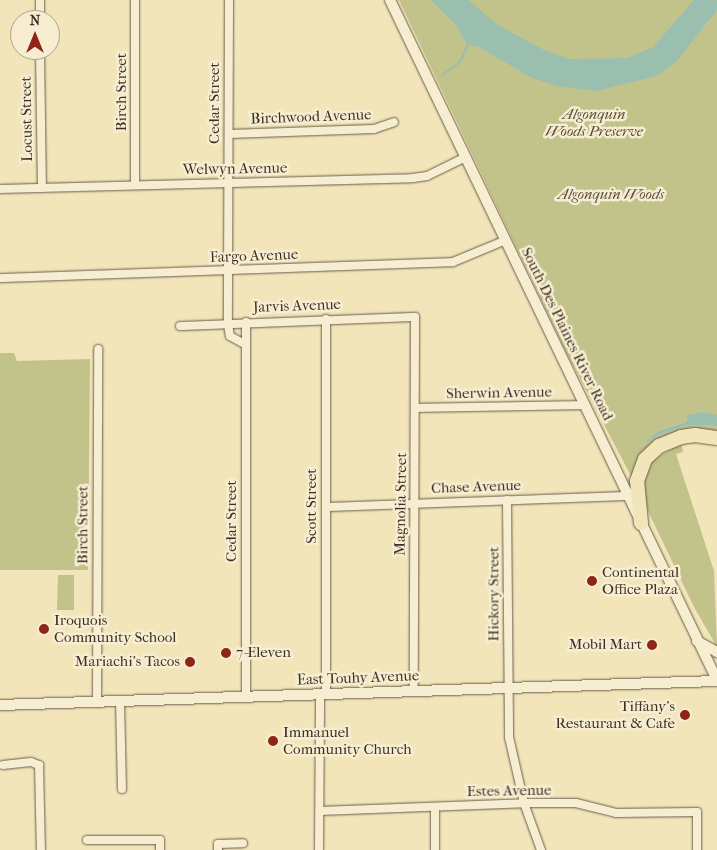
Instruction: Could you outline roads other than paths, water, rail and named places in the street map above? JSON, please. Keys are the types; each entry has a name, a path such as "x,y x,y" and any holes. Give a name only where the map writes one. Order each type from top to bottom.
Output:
{"highway":[{"path":"641,523 637,481 645,459 659,446 681,437 695,435 717,438"}],"main road":[{"name":"South Des Plaines River Road","path":"390,0 717,681"},
{"path":"697,641 717,652"},
{"name":"East Touhy Avenue","path":"0,705 717,681"}],"street":[{"name":"Birch Street","path":"135,0 135,185"},
{"name":"Cedar Street","path":"228,324 229,0"},
{"name":"Locust Street","path":"40,60 42,188"},
{"name":"Birchwood Avenue","path":"229,134 374,129 394,122"},
{"name":"Welwyn Avenue","path":"0,189 412,178 427,176 466,157"},
{"name":"Fargo Avenue","path":"0,278 453,262 506,240"},
{"name":"Jarvis Avenue","path":"180,326 415,316"},
{"name":"Magnolia Street","path":"414,691 415,316"},
{"name":"Scott Street","path":"320,850 326,506 326,319"},
{"name":"Cedar Street","path":"246,322 246,697"},
{"path":"228,324 230,336 246,345"},
{"name":"Birch Street","path":"97,702 98,348"},
{"name":"Sherwin Avenue","path":"416,408 584,405"},
{"name":"Chase Avenue","path":"326,506 628,496"},
{"name":"Hickory Street","path":"507,500 510,737 524,803 541,850"},
{"path":"120,701 122,789"},
{"path":"3,765 30,762 39,765 41,850"},
{"name":"Estes Avenue","path":"320,811 524,803 576,803 616,813 697,812 697,850"},
{"path":"435,807 435,850"},
{"path":"86,840 160,840 160,850"},
{"path":"218,850 218,844 243,843"}],"waterway":[{"path":"442,75 460,62 468,44"}],"place":[{"name":"Continental Office Plaza","path":"592,581"},
{"name":"Iroquois Community School","path":"44,629"},
{"name":"Mobil Mart","path":"652,645"},
{"name":"7-Eleven","path":"226,653"},
{"name":"Mariachi's Tacos","path":"190,662"},
{"name":"Tiffany's Restaurant & Cafe","path":"685,715"},
{"name":"Immanuel Community Church","path":"273,741"}],"park label":[{"name":"Algonquin Woods Preserve","path":"594,122"},
{"name":"Algonquin Woods","path":"611,195"}]}
